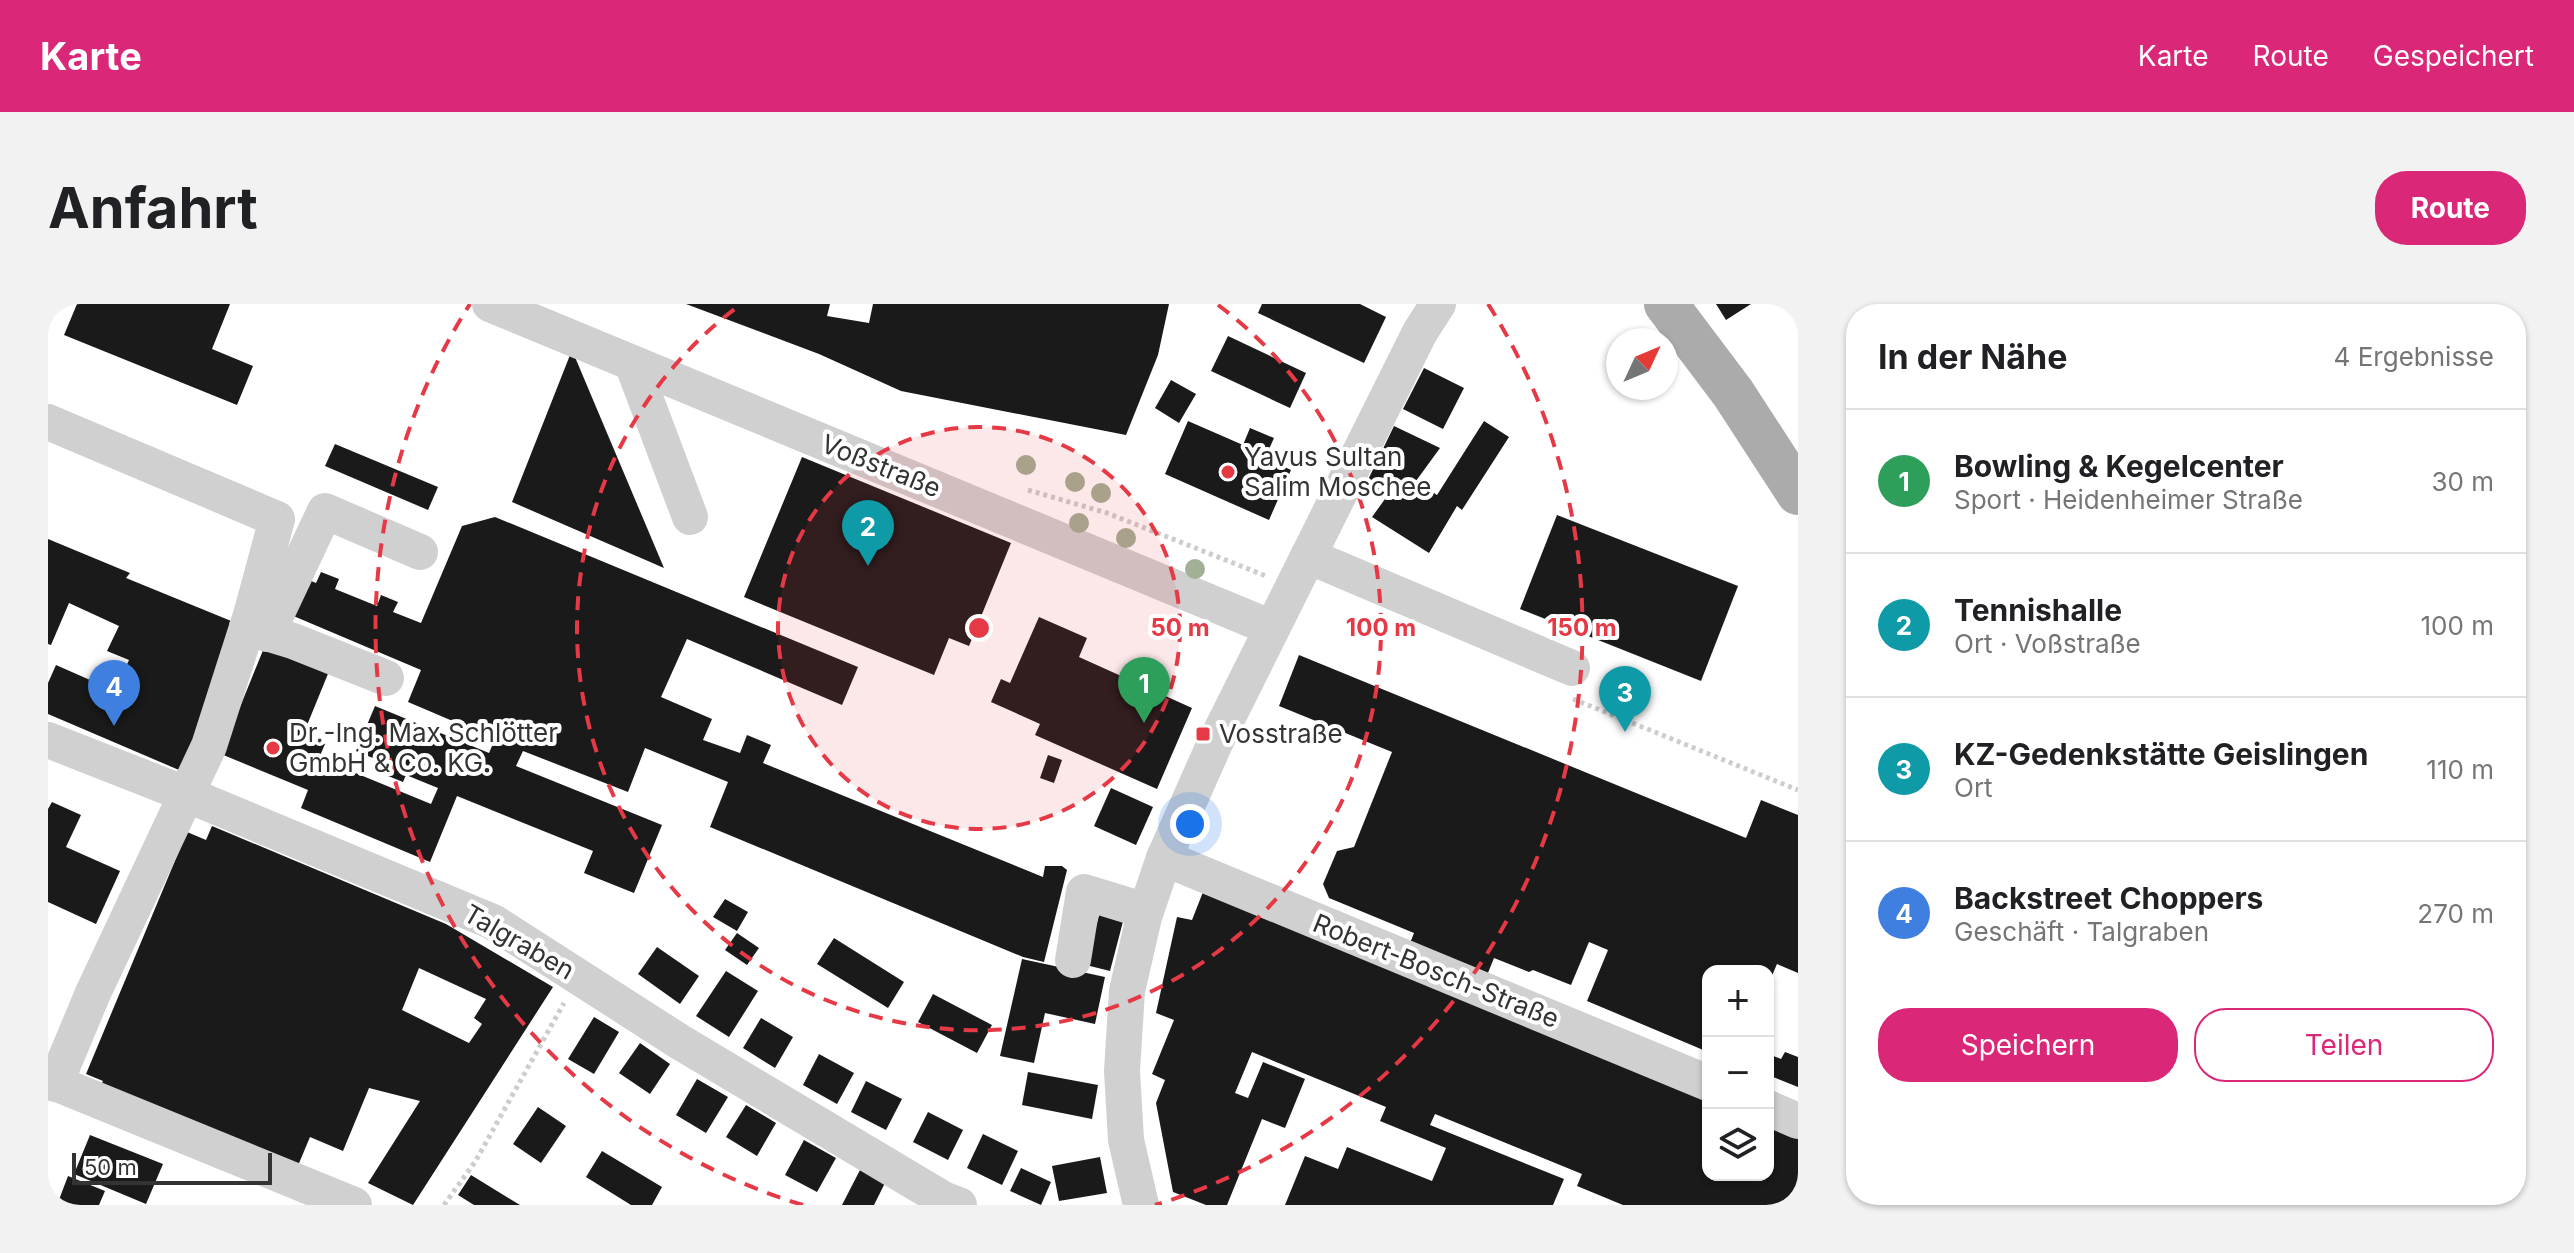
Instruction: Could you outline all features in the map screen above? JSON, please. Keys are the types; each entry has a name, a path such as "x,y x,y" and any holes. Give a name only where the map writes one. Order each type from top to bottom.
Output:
{"main road":[{"path":"1666,304 1733,393 1798,493"}],"street":[{"name":"Voßstraße","path":"490,304 1272,628"},
{"path":"1141,1205 1126,1140 1122,1071 1127,991 1146,911 1164,858 1215,743 1420,332 1438,304"},
{"path":"632,363 690,517"},
{"path":"48,422 277,519 257,630"},
{"path":"354,1205 52,1082 188,795 257,630 325,511 420,552"},
{"path":"1301,572 1568,681"},
{"path":"257,630 386,678"},
{"name":"Talgraben","path":"48,740 493,922 680,1042 943,1199 959,1205"},
{"name":"Robert-Bosch-Straße","path":"1164,858 1702,1081"},
{"path":"1073,960 1084,892 1146,911"},
{"path":"1770,1109 1798,1121"}],"path":[{"path":"1020,488 1301,572"},
{"path":"1568,681 1798,790"},
{"path":"444,1205 475,1162 579,977"}],"building":[{"path":"77,304 230,304 212,349 253,366 237,405 64,335"},
{"path":"686,304 830,304 827,316 869,323 873,304 1169,304 1158,355 1126,435 901,391 819,354"},
{"path":"1262,304 1360,304 1386,317 1364,363 1258,313"},
{"path":"1716,304 1751,304 1726,320"},
{"path":"1228,336 1306,373 1290,408 1211,371"},
{"path":"572,350 664,568 512,502"},
{"path":"1424,368 1464,388 1443,429 1403,409"},
{"path":"1171,380 1196,394 1179,423 1155,408"},
{"name":"Yavus Sultan Salim Moschee","path":"1188,421 1243,445 1250,428 1274,438 1265,458 1291,470 1269,520 1165,474"},
{"path":"1484,421 1509,437 1462,510 1457,506 1429,553 1372,517 1385,499 1364,488 1394,426 1440,448 1416,481 1437,495"},
{"path":"335,444 438,487 428,510 325,466"},
{"path":"802,457 1011,543 969,646 949,638 934,675 744,597"},
{"path":"1557,515 1738,586 1701,681 1520,609"},
{"path":"495,517 858,667 842,705 687,639 661,697 712,719 703,740 740,753 747,735 771,745 763,763 1043,877 1045,866 1062,866 1067,870 1044,962 1023,957 710,827 728,782 645,748 628,792 523,751 516,766 662,825 634,893 584,873 593,851 457,796 430,862 301,808 308,790 221,754 268,638 332,664 303,735 325,744 319,758 431,804 438,788 406,775 403,782 376,771 380,761 356,751 375,706 489,753 495,739 408,702 421,670 284,612 299,576 316,583 321,572 339,579 335,589 377,606 381,595 398,602 393,612 421,623 462,526"},
{"path":"48,539 130,573 126,578 241,625 191,759 179,770 48,714 48,683 56,665 115,691 129,660 107,651 119,626 69,603 51,645 48,644"},
{"path":"1039,617 1087,638 1079,657 1192,708 1157,789 1035,735 1040,724 991,702 1001,679 1010,683"},
{"path":"1299,655 1746,838 1761,800 1798,815 1798,973 1777,964 1774,971 1774,965 1702,965 1702,1049 1587,1001 1608,950 1589,942 1571,985 1494,958 1477,1000 1702,1095 1702,1181 1774,1181 1774,1124 1798,1134 1798,1205 1623,1205 1577,1186 1582,1174 1435,1114 1430,1125 1564,1179 1553,1205 1285,1205 1305,1156 1338,1169 1347,1147 1432,1181 1446,1148 1380,1121 1386,1107 1252,1052 1235,1093 1248,1098 1263,1062 1305,1079 1285,1128 1262,1119 1227,1205 1206,1205 1173,1192 1156,1103 1165,1080 1152,1074 1174,1020 1156,1013 1177,917 1192,920 1203,892 1400,968 1414,933 1329,898 1323,884 1337,851 1354,847 1392,752 1279,706"},
{"path":"1048,755 1062,760 1054,783 1040,778"},
{"path":"1111,788 1153,807 1136,845 1094,826"},
{"path":"52,802 81,815 66,847 120,871 96,924 48,902 48,809"},
{"path":"212,826 446,924 553,987 413,1205 368,1183 420,1101 369,1088 343,1151 310,1137 297,1168 101,1085 103,1081 86,1074 187,832 206,840","holes":["419,968 486,999 474,1018 482,1024 469,1043 402,1010"]},
{"path":"725,899 748,912 737,931 713,917"},
{"path":"1101,908 1125,914 1110,971 1086,965"},
{"path":"737,933 759,948 747,965 725,950"},
{"path":"834,938 904,982 888,1008 817,964"},
{"path":"657,947 699,976 680,1004 638,974"},
{"path":"1022,959 1105,977 1095,1024 1045,1013 1034,1063 1000,1056"},
{"path":"726,971 758,991 729,1037 696,1016"},
{"path":"933,994 992,1025 977,1053 918,1022"},
{"path":"594,1017 619,1032 594,1074 568,1059"},
{"path":"761,1018 793,1037 775,1068 743,1048"},
{"path":"640,1043 670,1064 650,1094 619,1073"},
{"path":"1785,1052 1798,1057 1798,1087 1774,1077 1774,1056 1781,1059"},
{"path":"819,1054 854,1073 837,1104 803,1085"},
{"path":"1028,1072 1098,1085 1092,1119 1022,1105"},
{"path":"697,1079 728,1097 706,1133 676,1115"},
{"path":"866,1081 902,1099 886,1130 851,1112"},
{"path":"746,1105 776,1123 757,1156 726,1137"},
{"path":"538,1107 566,1126 541,1163 513,1144"},
{"path":"928,1112 963,1130 948,1160 913,1142"},
{"path":"983,1134 1018,1151 1002,1185 967,1168"},
{"path":"90,1135 163,1164 146,1204 74,1174"},
{"path":"804,1140 836,1158 817,1192 785,1175"},
{"path":"602,1151 662,1187 652,1205 631,1205 586,1177"},
{"path":"1100,1157 1107,1193 1059,1201 1052,1166"},
{"path":"1021,1168 1051,1182 1041,1205 1010,1191"},
{"path":"860,1170 885,1183 874,1205 842,1205"},
{"path":"471,1175 520,1205 474,1205 458,1195"},
{"path":"68,1176 105,1191 99,1205 57,1205"}],"place":[{"name":"Yavus Sultan Salim Moschee","path":"1228,472"},
{"name":"Tennishalle","path":"868,566"},
{"name":"Bowling & Kegelcenter","path":"1144,723"},
{"name":"Backstreet Choppers","path":"114,726"},
{"name":"KZ-Gedenkstätte Geislingen","path":"1625,732"},
{"name":"Vosstraße","path":"1203,734"},
{"name":"Dr.-Ing. Max Schlötter GmbH & Co. KG.","path":"273,748"}]}
